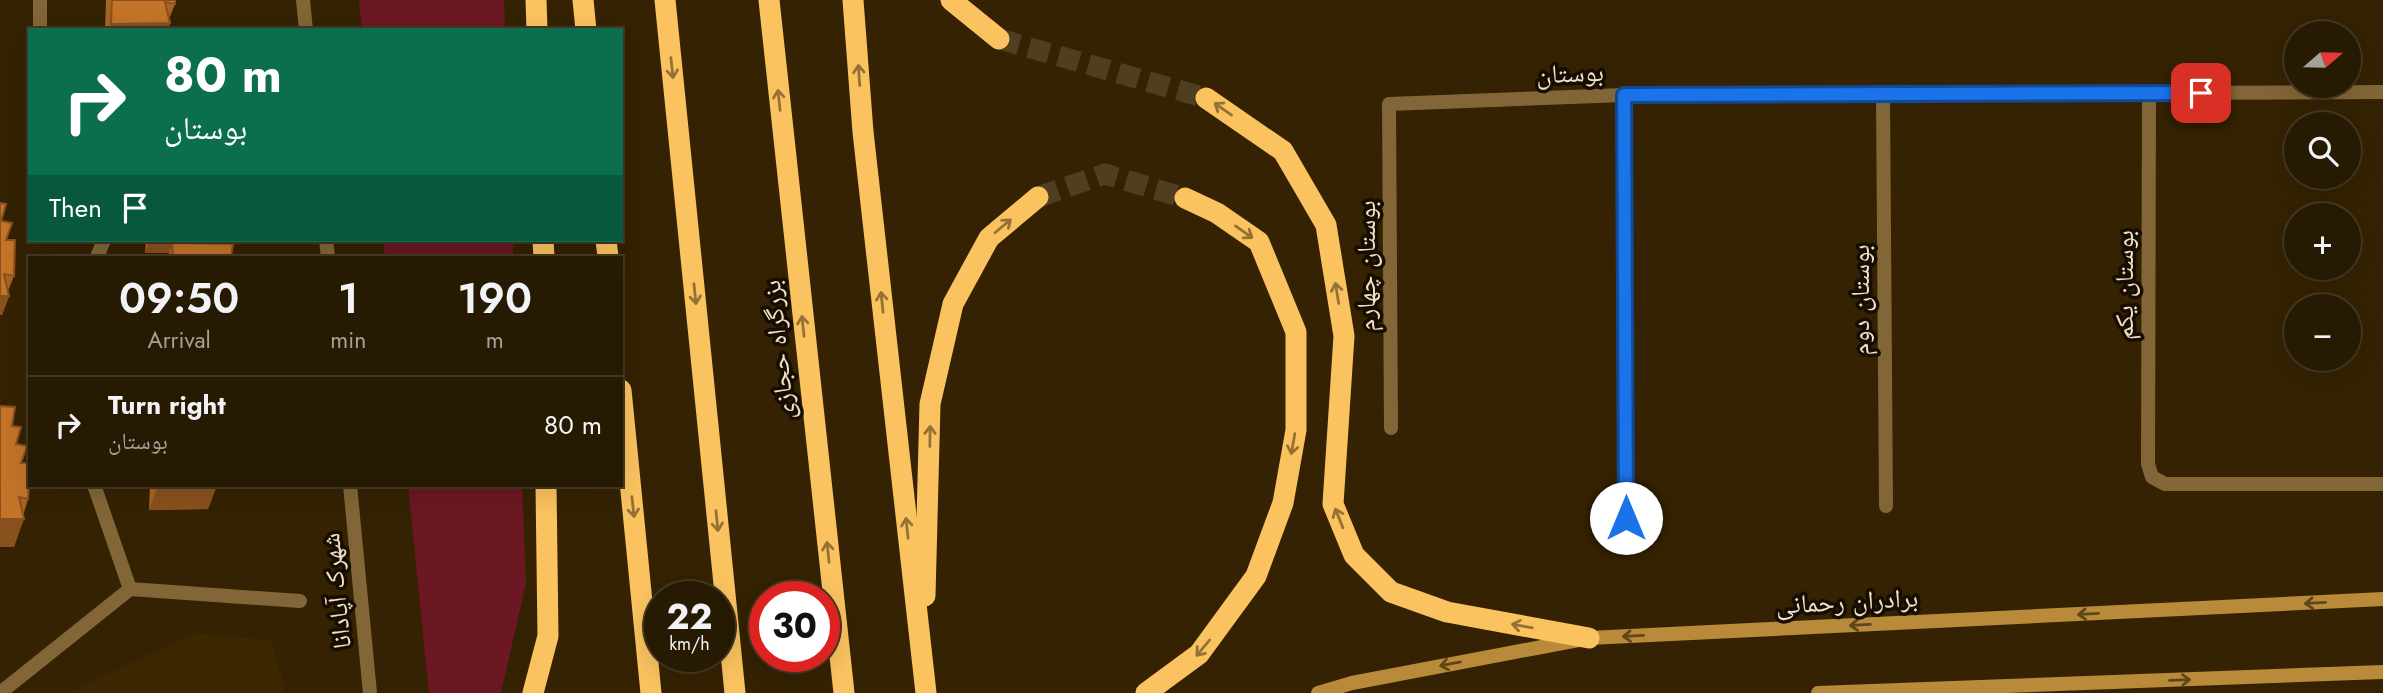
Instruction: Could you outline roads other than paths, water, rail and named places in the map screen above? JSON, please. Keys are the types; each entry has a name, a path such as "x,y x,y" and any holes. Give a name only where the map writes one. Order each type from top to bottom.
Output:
{"highway":[{"path":"536,0 537,28"},
{"path":"583,0 586,28"},
{"path":"665,0 735,693"},
{"name":"بزرگراه حجازی","path":"769,0 844,693"},
{"path":"853,0 863,132 925,684"},
{"path":"951,0 999,39"},
{"path":"1206,98 1283,151 1326,225 1344,336 1334,504 1354,555 1391,592 1424,604 1447,612 1589,638"},
{"path":"925,684 930,404 953,304 989,238 1038,197"},
{"path":"1146,693 1199,654 1256,576 1283,503 1296,430 1296,332 1259,242 1217,213 1185,198"},
{"path":"623,410 651,693"},
{"path":"533,693 548,636 546,487"}],"main road":[{"name":"برادران رحمانی","path":"1318,693 1352,683 1589,638 2383,599"},
{"path":"1818,693 2383,672"}],"street":[{"path":"40,0 40,28"},
{"path":"303,0 306,28"},
{"name":"بوستان","path":"1390,104 1624,95 2383,92"},
{"name":"بوستان یکم","path":"2149,93 2148,464 2152,477 2165,484 2383,484"},
{"name":"بوستان دوم","path":"1883,94 1886,506"},
{"path":"1624,95 1626,518"},
{"name":"بوستان چهارم","path":"1390,104 1391,428"},
{"path":"95,487 130,589"},
{"name":"شهرک آپادانا","path":"350,487 370,693"},
{"path":"0,693 130,589 300,601"}],"tunnel":[{"path":"999,39 1206,98"},
{"path":"1038,197 1105,174 1185,198"}]}
